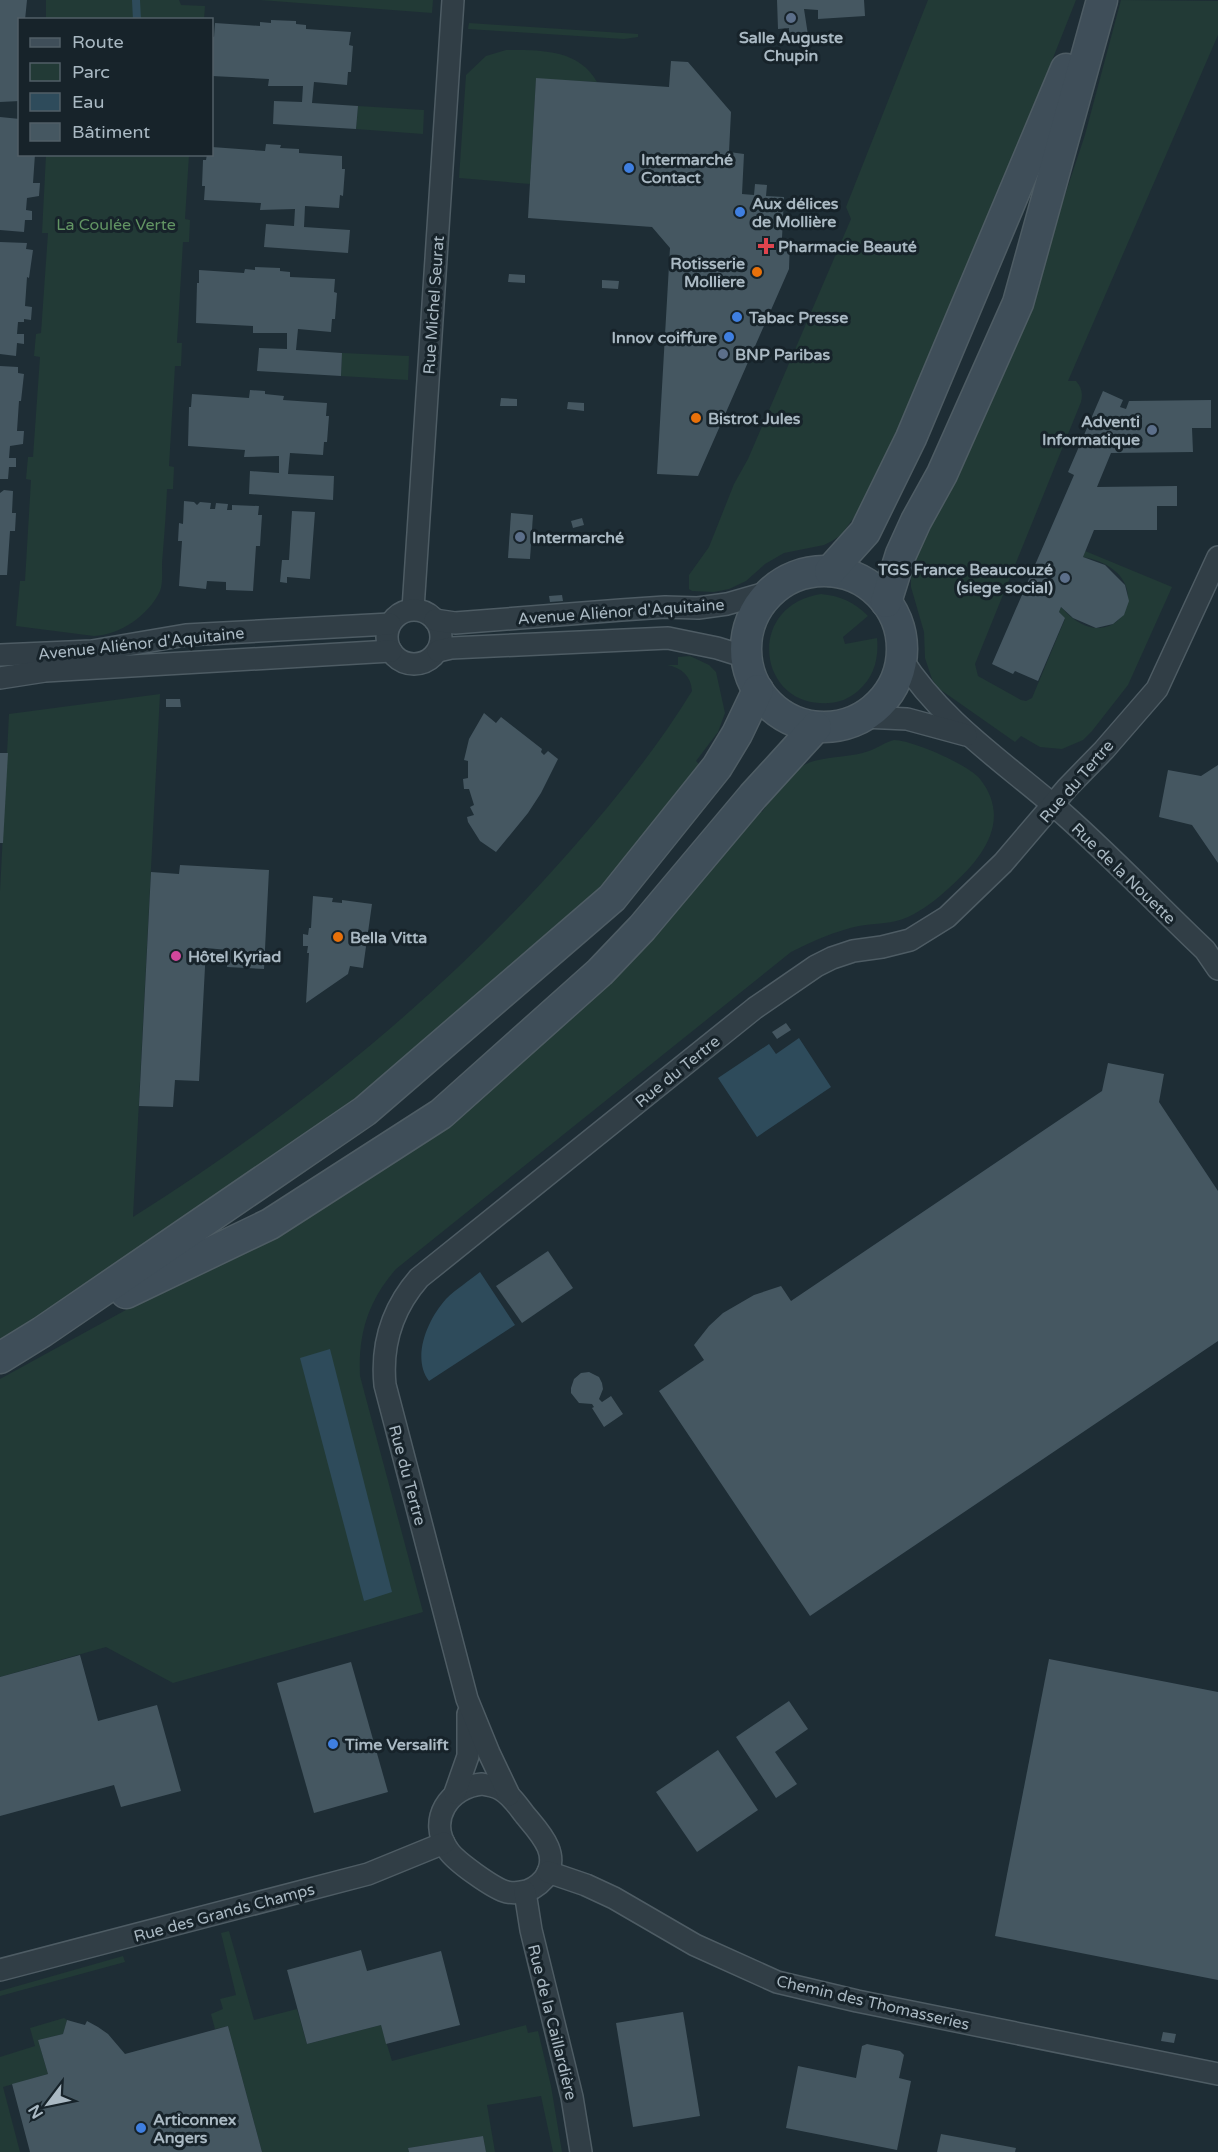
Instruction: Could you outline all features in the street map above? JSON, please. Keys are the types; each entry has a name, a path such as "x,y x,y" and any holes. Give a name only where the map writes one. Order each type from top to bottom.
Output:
{"main road":[{"path":"830,571 865,532 911,438 1095,0"},
{"path":"886,602 901,554 942,474 1018,303 1102,0"},
{"path":"813,571 830,571 861,580 886,602 898,624 902,641 901,658 898,675 886,696 875,708 862,717 840,726 816,727 799,723 783,715 769,704 750,675 746,657 746,639 750,622 758,606 782,582 813,571"},
{"path":"0,1358 42,1332 365,1111 612,898 717,767 737,734 758,690"},
{"path":"42,1332 270,1224 441,1114 600,972 642,928 753,796 816,727"}],"street":[{"name":"Rue Michel Seurat","path":"413,609 453,0"},
{"name":"Rue du Tertre","path":"509,1795 467,1699 385,1385 384,1353 387,1337 400,1302 419,1278 771,996 832,958 853,951 910,940 947,917 1003,863 1157,688 1218,557"},
{"name":"Avenue Aliénor d'Aquitaine","path":"435,620 455,623 665,607 698,608 727,604 770,592"},
{"path":"413,609 429,614 435,620 440,627 441,635 438,651 431,658 423,663 414,664 402,661 391,651 386,638 390,624 396,616 413,609"},
{"name":"Avenue Aliénor d'Aquitaine","path":"0,655 92,651 186,635 390,624"},
{"name":"Avenue Aliénor d'Aquitaine","path":"438,651 668,638 717,648 746,657"},
{"name":"Avenue Aliénor d'Aquitaine","path":"0,678 45,671 391,651"},
{"name":"Rue de la Nouette","path":"901,658 931,699 969,736 1053,805 1205,950 1218,969"},
{"name":"Rue de la Nouette","path":"862,717 907,719 969,736"},
{"name":"Rue du Tertre","path":"455,1793 468,1756 467,1699"},
{"path":"472,1785 492,1786 509,1795 546,1840 551,1855 548,1872 540,1884 525,1892 508,1892 499,1889 456,1858 444,1844 440,1821 443,1810 455,1793 472,1785"},
{"name":"Rue des Grands Champs","path":"0,1970 368,1874 444,1844"},
{"name":"Chemin des Thomasseries","path":"548,1872 586,1885 614,1898 695,1945 777,1982 857,2001 1218,2074"},
{"name":"Rue de la Caillardière","path":"525,1892 531,1930 572,2097 581,2152"}],"green space":[{"path":"46,0 179,0 181,5 205,6 204,18 46,18"},
{"path":"260,0 433,0 432,13"},
{"path":"928,0 1076,0 944,333 863,514 858,512 841,535 832,541 824,545 784,553 765,564 746,581 729,589 714,592 692,591 689,589 689,575 709,547 734,484 748,459 851,219 846,207"},
{"path":"1121,0 1218,1 1218,35 1068,381 1076,381 1080,386 1081,402 975,664 978,676 1026,701 1032,698 1065,619 1059,612 1061,607 1081,624 1100,628 1115,623 1124,612 1128,596 1123,580 1109,566 1083,557 1085,551 1172,587 1128,685 1092,731 1083,740 1062,749 1040,747 1021,736 1015,742 938,688 932,679 925,658 924,632 911,587 911,576 913,564 930,530 923,526 1053,231 1085,135"},
{"path":"469,23 638,34 638,37 624,39 468,29"},
{"path":"506,50 545,51 569,57 589,71 597,82 536,79 530,184 459,178 466,75 486,56"},
{"path":"358,106 424,110 423,134 356,129"},
{"name":"La Coulée Verte","path":"46,156 189,156 185,219 190,220 189,242 183,242 177,343 182,343 181,366 175,366 169,466 174,467 173,489 167,489 161,588 155,600 141,616 123,628 104,635 94,636 16,626 20,581 25,581 31,480 26,479 28,457 33,457 40,357 34,356 36,334 41,333 48,233 42,233"},
{"path":"342,353 409,356 408,380 341,376"},
{"path":"821,594 847,600 868,616 843,637 845,644 877,638 876,660 868,680 851,696 832,703 804,700 787,690 775,674 769,655 771,635 780,617 796,602"},
{"path":"690,656 709,665 716,672 725,713 718,732 696,761 705,770 606,886 381,1087 107,1273 0,1339 0,892 9,714 160,694 133,1217 252,1137 366,1049 420,1003 523,903 619,793 679,712 692,691 690,681 677,668 667,665 678,665 678,657"},
{"path":"894,740 926,749 964,767 980,779 989,795 994,810 989,839 982,852 961,877 935,900 908,917 841,931 791,952 396,1269 378,1293 363,1332 360,1376 423,1612 173,1683 106,1647 0,1677 0,1379 299,1215 357,1179 753,809 762,812 784,782 797,769 814,761 869,751"},
{"path":"229,1931 254,2020 297,2009 307,2044 381,2025 392,2061 526,2025 528,2033 538,2031 551,2086 562,2152 553,2152 541,2096 487,2105 495,2152 486,2152 483,2136 408,2148 409,2152 262,2152 228,2026 215,2029 211,2014 223,2009 220,1999 236,1995 221,1933"},
{"path":"123,1956 125,1962 0,1996 0,1991"},
{"path":"64,2018 67,2020 63,2034 38,2040 48,2074 3,2087 20,2152 0,2152 0,2057 35,2046 30,2028"}],"water":[{"path":"799,1038 831,1087 757,1137 718,1078 769,1044 776,1054"},
{"path":"480,1272 515,1325 429,1381 422,1361 424,1338 428,1327 446,1299"},
{"path":"330,1349 392,1592 364,1601 300,1358"}],"building":[{"path":"0,0 27,0 25,18 18,18 18,101 0,102"},
{"name":"Salle Auguste Chupin","path":"777,0 864,0 865,16 818,19 818,10 804,9 808,35 789,35 789,28 778,29"},
{"path":"271,20 296,21 296,24 306,25 306,29 351,32 349,45 353,46 351,72 348,72 347,85 314,82 312,103 358,106 356,129 273,124 274,101 302,102 303,86 268,86 269,79 213,76 215,23 260,26 260,22 271,23"},
{"path":"671,61 688,62 731,112 729,152 744,154 742,194 754,195 755,184 767,185 766,196 784,197 782,238 790,239 789,269 698,476 657,474 670,248 652,227 528,218 536,78 669,87"},
{"path":"0,117 18,119 18,156 35,156 33,183 40,183 39,196 27,198 26,210 32,211 32,220 25,220 24,232 0,230"},
{"path":"266,144 281,145 280,148 299,149 299,153 342,156 342,169 345,169 343,196 340,195 339,208 305,206 304,227 350,230 348,253 264,247 266,224 294,226 295,209 260,210 261,203 204,200 203,160 206,160 207,156 213,156 213,147 265,151"},
{"path":"0,242 27,243 26,249 33,250 29,278 27,277 25,306 32,307 31,320 24,319 24,322 18,322 17,334 24,334 24,344 17,343 16,356 0,354"},
{"path":"255,267 280,268 280,271 290,272 290,277 335,279 334,292 337,293 335,319 332,319 331,332 298,329 296,350 342,353 341,376 257,371 259,348 287,349 287,333 253,333 253,326 196,323 199,270 244,273 245,269 255,270"},
{"path":"509,274 525,275 525,283 508,282"},
{"path":"602,280 619,281 618,289 602,288"},
{"path":"0,366 18,367 18,373 24,374 17,431 24,431 23,444 10,446 9,458 16,458 16,467 9,467 8,479 0,479"},
{"path":"250,390 284,396 283,400 327,403 326,416 329,416 327,442 324,442 323,455 290,453 288,474 334,476 333,500 249,494 250,471 279,473 279,456 244,457 245,450 188,446 189,407 191,407 192,394 249,398"},
{"path":"1103,391 1123,400 1120,407 1126,409 1129,401 1211,400 1211,428 1192,428 1193,452 1111,453 1097,487 1177,486 1177,506 1157,506 1157,530 1094,530 1083,557 1105,565 1125,585 1129,601 1124,615 1113,624 1096,628 1073,618 1061,607 1059,612 1065,618 1038,681 1015,671 1013,674 992,664 1074,475 1068,472"},
{"path":"501,398 517,399 517,406 500,406"},
{"path":"568,402 584,403 584,411 567,409"},
{"path":"4,490 13,491 12,513 16,513 15,531 10,531 7,575 0,575 0,493"},
{"path":"184,501 194,502 197,505 200,502 211,503 210,509 215,509 216,503 228,504 227,510 232,510 232,505 259,506 258,515 262,515 260,546 256,546 253,591 226,590 226,582 207,581 206,589 179,586 182,541 178,541 179,523 183,524"},
{"path":"292,511 315,512 310,579 287,577 287,583 280,582 282,560 289,560"},
{"path":"511,513 533,515 530,559 508,558"},
{"path":"582,518 584,525 573,528 571,521"},
{"path":"562,595 563,601 550,602 549,596"},
{"path":"166,699 180,699 181,707 166,707"},
{"path":"484,713 496,723 501,717 542,749 541,752 544,755 548,751 558,759 528,813 496,852 480,841 468,822 467,817 474,815 470,807 474,805 469,789 464,789 463,779 468,778 468,761 464,760 469,739"},
{"path":"0,753 8,753 3,843 0,843"},
{"path":"1218,765 1218,863 1192,825 1159,817 1168,770 1201,776"},
{"path":"180,865 269,870 264,969 227,967 228,950 206,948 199,1081 175,1080 173,1107 139,1106 151,872 179,874"},
{"path":"313,896 333,898 332,902 342,903 342,900 372,904 363,968 350,966 348,974 306,1003 309,953 307,953 308,946 303,946 303,934 308,935 309,928 311,928"},
{"path":"786,1023 791,1030 777,1039 772,1032"},
{"path":"1108,1063 1164,1074 1159,1102 1218,1191 1218,1341 810,1616 659,1391 704,1360 694,1345 723,1313 754,1295 781,1286 791,1301 1102,1091"},
{"path":"548,1251 573,1288 522,1323 496,1286"},
{"path":"589,1372 599,1377 602,1383 603,1389 599,1399 602,1402 611,1396 623,1414 604,1427 592,1408 594,1407 592,1404 579,1403 571,1393 574,1379 581,1373"},
{"path":"80,1655 98,1721 157,1705 181,1791 121,1807 114,1785 0,1816 0,1677"},
{"path":"1049,1659 1218,1692 1218,1980 995,1936"},
{"path":"351,1662 388,1792 314,1813 277,1683"},
{"path":"789,1701 808,1729 775,1752 797,1784 776,1798 736,1737"},
{"path":"718,1750 758,1810 697,1852 656,1792"},
{"path":"361,1950 367,1971 441,1951 460,2025 386,2044 381,2025 307,2044 287,1970"},
{"path":"683,2012 700,2116 633,2127 616,2023"},
{"path":"67,2020 85,2025 87,2021 98,2027 108,2034 125,2054 228,2026 262,2152 30,2152 12,2084 48,2074 38,2040 63,2034"},
{"path":"1163,2032 1176,2034 1174,2043 1161,2041"},
{"path":"867,2044 900,2051 904,2055 899,2078 911,2081 897,2150 786,2128 798,2066 856,2078 862,2046"},
{"path":"941,2134 1016,2148 1015,2152 937,2152"},
{"path":"483,2136 486,2152 409,2152 408,2148"}],"waterway":[{"path":"136,0 137,18"}],"place":[{"name":"Salle Auguste Chupin","path":"791,18"},
{"name":"Intermarché Contact","path":"629,168"},
{"name":"Aux délices de Mollière","path":"740,212"},
{"name":"Pharmacie Beauté","path":"766,246"},
{"name":"Rotisserie Molliere","path":"757,272"},
{"name":"Tabac Presse","path":"737,317"},
{"name":"Innov coiffure","path":"729,337"},
{"name":"BNP Paribas","path":"723,354"},
{"name":"Bistrot Jules","path":"696,418"},
{"name":"Adventi Informatique","path":"1152,430"},
{"name":"Intermarché","path":"520,537"},
{"name":"TGS France Beaucouzé (siege social)","path":"1065,578"},
{"name":"Bella Vitta","path":"338,937"},
{"name":"Hôtel Kyriad","path":"176,956"},
{"name":"Time Versalift","path":"333,1744"},
{"name":"Articonnex Angers","path":"141,2128"}]}
